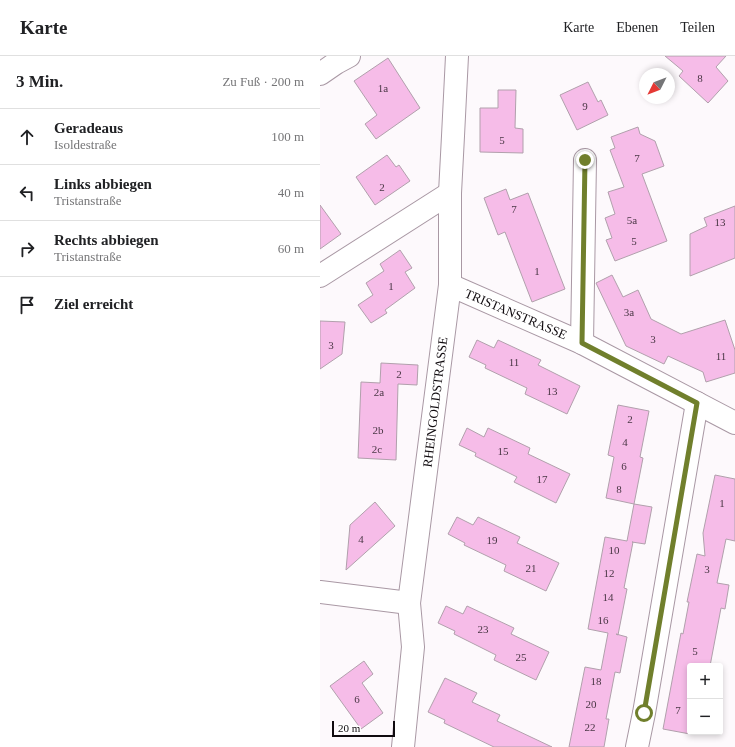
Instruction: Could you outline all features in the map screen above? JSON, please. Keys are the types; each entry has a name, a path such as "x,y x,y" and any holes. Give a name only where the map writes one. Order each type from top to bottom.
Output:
{"street":[{"path":"320,74 349,56"},
{"name":"RHEINGOLDSTRASSE","path":"403,747 413,647 409,603 450,285 450,193 457,56"},
{"name":"TRISTANSTRASSE","path":"582,343 585,160"},
{"path":"320,276 450,193"},
{"name":"TRISTANSTRASSE","path":"450,285 582,343 735,423"},
{"path":"637,747 697,403"},
{"path":"320,592 409,603"}],"building":[{"path":"665,56 726,56 716,67 728,81 708,103 679,76 683,71"},
{"path":"388,58 420,108 376,139 365,124 377,115 354,81"},
{"path":"588,82 598,102 601,100 608,115 577,130 560,95"},
{"path":"498,90 516,90 515,128 523,129 523,153 480,152 480,108 498,108"},
{"path":"638,127 640,134 655,141 664,166 642,174 667,241 615,261 606,240 612,238 605,218 615,214 608,192 624,187 610,150 615,148 611,137"},
{"path":"387,155 396,167 399,165 410,181 375,205 356,177"},
{"path":"506,189 510,200 528,193 565,289 532,302 505,232 498,235 484,198"},
{"path":"320,205 341,234 320,249"},
{"path":"735,206 735,258 690,276 690,234 707,226 704,218"},
{"path":"400,250 412,268 405,272 415,288 385,310 387,313 371,323 358,305 373,295 366,283 384,271 380,264"},
{"path":"612,275 623,297 638,290 651,319 681,334 725,320 735,350 735,373 706,382 703,372 668,356 664,364 626,346 596,283"},
{"path":"320,321 345,322 342,354 320,369"},
{"path":"477,340 494,348 498,340 541,360 538,365 580,386 567,414 525,394 527,388 485,368 486,365 469,357"},
{"path":"381,363 418,365 417,385 398,384 396,460 358,458 361,382 380,383"},
{"path":"618,405 649,411 640,457 643,458 634,504 606,498 614,457 608,455"},
{"path":"467,428 484,437 488,428 530,448 528,454 570,474 556,503 514,482 517,477 475,456 476,453 459,445"},
{"path":"715,475 735,479 735,541 726,539 717,583 729,585 725,609 721,608 711,663 687,663 687,733 663,729 681,633 683,634 689,602 687,602 697,554 705,556 703,533"},
{"path":"375,502 395,526 346,570 350,525"},
{"path":"634,504 652,507 645,544 633,542 624,588 627,589 618,635 627,637 620,673 615,672 606,719 609,719 604,747 569,747 585,667 601,670 608,633 588,629 605,537 627,541"},
{"path":"457,517 473,525 478,517 520,537 517,543 559,563 546,591 504,571 506,565 464,545 465,543 448,534"},
{"path":"446,606 463,614 467,606 514,628 511,634 549,652 536,680 494,660 496,655 454,634 455,631 438,623"},
{"path":"364,661 373,674 362,683 383,713 361,729 330,686"},
{"path":"445,678 477,693 472,702 500,715 497,721 552,747 494,747 444,723 445,720 428,712"}],"route":[{"path":"585,160 582,343 697,403 644,713"}]}
